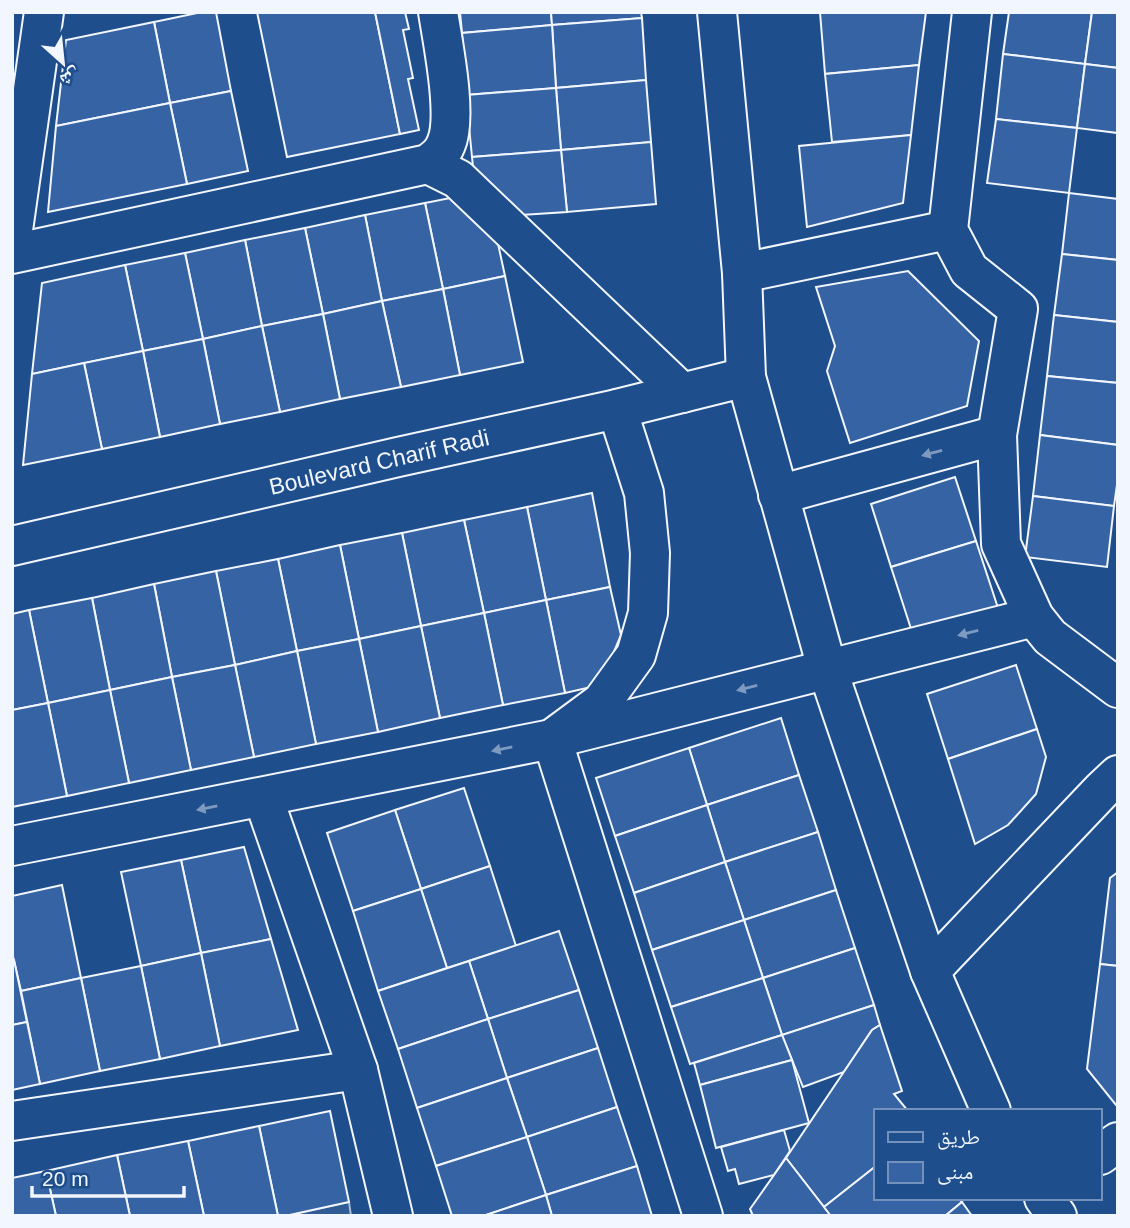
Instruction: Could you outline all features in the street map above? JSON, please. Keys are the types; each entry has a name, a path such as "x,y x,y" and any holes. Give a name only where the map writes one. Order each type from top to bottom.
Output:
{"street":[{"path":"12,254 428,163 439,157 447,143 451,107 438,12"},
{"path":"717,12 743,273 746,377 827,668 930,971 990,1109"},
{"path":"972,12 948,230 970,270 1018,309 997,435 1001,544 1034,617 1050,637 1118,688"},
{"path":"12,237 47,13"},
{"path":"428,163 458,179 682,393"},
{"path":"743,273 948,230"},
{"name":"Boulevard Charif Radi","path":"12,546 617,409 746,377"},
{"path":"552,738 602,702 636,655 648,612 650,553 644,494 617,409"},
{"path":"778,495 997,435"},
{"path":"12,846 552,738 1034,617"},
{"path":"552,738 703,1216"},
{"path":"930,971 1118,775"},
{"path":"263,797 358,1070 393,1216"},
{"path":"12,1121 358,1070"},
{"path":"1102,1154 1118,1142"},
{"path":"1046,1200 1058,1216"}],"shaded area":[{"path":"349,1202 351,1216 285,1216"}],"building":[{"path":"202,12 216,12 231,91 170,103 154,22"},
{"path":"257,12 375,12 400,134 287,157"},
{"path":"375,12 405,12 409,29 403,30 413,78 408,79 419,130 400,134"},
{"path":"460,12 551,12 552,25 462,33"},
{"path":"551,12 641,12 642,18 552,25"},
{"path":"820,12 926,12 919,65 825,74"},
{"path":"1009,12 1092,12 1085,64 1003,54"},
{"path":"1092,12 1118,12 1118,68 1085,64"},
{"path":"642,18 646,80 556,88 552,25"},
{"path":"154,22 170,103 56,126 66,40"},
{"path":"552,25 556,88 466,95 462,33"},
{"path":"1003,54 1085,64 1077,128 996,119"},
{"path":"1085,64 1118,68 1118,133 1077,128"},
{"path":"919,65 911,135 832,142 825,74"},
{"path":"646,80 651,142 561,150 556,88"},
{"path":"556,88 561,150 472,157 466,95"},
{"path":"231,91 248,171 187,184 170,103"},
{"path":"170,103 187,184 48,212 56,126"},
{"path":"996,119 1077,128 1069,193 987,183"},
{"path":"911,135 903,203 807,227 799,146"},
{"path":"651,142 656,204 567,212 561,150"},
{"path":"561,150 567,212 521,215 473,167 472,157"},
{"path":"1069,193 1118,199 1118,260 1062,254"},
{"path":"455,197 497,239 505,276 443,289 425,203"},
{"path":"425,203 443,289 382,301 365,215"},
{"path":"365,215 382,301 323,314 305,228"},
{"path":"305,228 323,314 262,326 245,240"},
{"path":"245,240 262,326 203,339 185,253"},
{"path":"185,253 203,339 143,351 125,265"},
{"path":"1062,254 1118,260 1118,322 1054,315"},
{"path":"125,265 143,351 32,374 42,283"},
{"path":"908,271 979,341 967,406 850,443 827,371 835,346 816,287"},
{"path":"505,276 523,362 460,375 443,289"},
{"path":"443,289 460,375 401,387 382,301"},
{"path":"382,301 401,387 340,399 323,314"},
{"path":"323,314 340,399 280,412 262,326"},
{"path":"1054,315 1118,322 1118,383 1047,376"},
{"path":"262,326 280,412 220,424 203,339"},
{"path":"203,339 220,424 160,437 143,351"},
{"path":"143,351 160,437 102,449 84,363"},
{"path":"84,363 102,449 23,465 32,374"},
{"path":"1047,376 1118,383 1118,445 1040,435"},
{"path":"1040,435 1118,445 1118,478 1114,506 1033,496"},
{"path":"955,477 976,541 891,567 871,504"},
{"path":"592,493 610,587 546,600 527,507"},
{"path":"1033,496 1114,506 1107,567 1025,557"},
{"path":"527,507 546,600 484,613 464,520"},
{"path":"464,520 484,613 421,626 402,533"},
{"path":"402,533 421,626 359,639 340,545"},
{"path":"976,541 999,611 914,638 891,567"},
{"path":"340,545 359,639 297,651 278,559"},
{"path":"278,559 297,651 235,665 216,571"},
{"path":"216,571 235,665 172,677 154,584"},
{"path":"154,584 172,677 110,690 92,598"},
{"path":"610,587 621,635 600,685 565,693 546,600"},
{"path":"92,598 110,690 48,703 29,610"},
{"path":"546,600 565,693 503,705 484,613"},
{"path":"29,610 48,703 12,710 12,614"},
{"path":"484,613 503,705 440,718 421,626"},
{"path":"421,626 440,718 378,732 359,639"},
{"path":"359,639 378,732 316,744 297,651"},
{"path":"297,651 316,744 254,757 235,665"},
{"path":"235,665 254,757 191,770 172,677"},
{"path":"1016,665 1037,729 948,759 927,694"},
{"path":"172,677 191,770 129,783 110,690"},
{"path":"110,690 129,783 67,796 48,703"},
{"path":"48,703 67,796 12,807 12,710"},
{"path":"781,718 799,775 707,805 689,748"},
{"path":"1037,729 1046,757 1036,794 1008,825 975,844 948,759"},
{"path":"689,748 707,805 615,836 596,778"},
{"path":"799,775 818,832 725,862 707,805"},
{"path":"464,788 490,866 421,889 395,810"},
{"path":"707,805 725,862 634,893 615,836"},
{"path":"395,810 421,889 353,911 327,833"},
{"path":"818,832 836,890 744,920 725,862"},
{"path":"244,847 271,939 201,953 181,860"},
{"path":"181,860 201,953 141,966 121,872"},
{"path":"725,862 744,920 652,950 634,893"},
{"path":"490,866 516,946 447,968 421,889"},
{"path":"1118,872 1118,966 1100,964 1110,878"},
{"path":"62,885 81,978 21,991 12,952 12,896"},
{"path":"421,889 447,968 378,991 353,911"},
{"path":"836,890 855,948 763,978 744,920"},
{"path":"744,920 763,978 671,1007 652,950"},
{"path":"559,931 579,990 488,1019 469,961"},
{"path":"271,939 298,1030 220,1046 201,953"},
{"path":"855,948 874,1005 782,1035 763,978"},
{"path":"201,953 220,1046 160,1059 141,966"},
{"path":"12,960 27,1022 12,1025"},
{"path":"469,961 488,1019 398,1049 378,991"},
{"path":"1100,964 1118,966 1116,1105 1087,1069"},
{"path":"141,966 160,1059 100,1071 81,978"},
{"path":"81,978 100,1071 40,1084 21,991"},
{"path":"763,978 782,1035 690,1064 671,1007"},
{"path":"579,990 598,1048 507,1078 488,1019"},
{"path":"874,1005 880,1025 872,1030 844,1072 803,1087 782,1035"},
{"path":"488,1019 507,1078 417,1108 398,1049"},
{"path":"27,1022 40,1084 12,1090 12,1025"},
{"path":"880,1025 902,1091 894,1094 906,1109 874,1109 874,1168 824,1207 786,1158 872,1030"},
{"path":"782,1035 792,1060 700,1085 694,1063"},
{"path":"598,1048 617,1107 527,1137 507,1078"},
{"path":"792,1060 809,1123 716,1148 700,1085"},
{"path":"507,1078 527,1137 436,1166 417,1108"},
{"path":"617,1107 637,1166 546,1195 527,1137"},
{"path":"330,1111 349,1202 278,1216 259,1126"},
{"path":"259,1126 278,1216 204,1216 188,1141"},
{"path":"784,1130 790,1151 774,1175 739,1184 735,1169 728,1171 721,1147"},
{"path":"527,1137 546,1195 483,1216 452,1216 436,1166"},
{"path":"188,1141 204,1216 130,1216 117,1155"},
{"path":"117,1155 130,1216 56,1216 46,1171"},
{"path":"786,1158 831,1216 753,1216 750,1209"},
{"path":"637,1166 652,1216 552,1216 546,1195"},
{"path":"874,1168 874,1200 962,1202 945,1216 831,1216 824,1207"},
{"path":"46,1171 56,1216 12,1216 12,1178"},
{"path":"546,1195 552,1216 483,1216"},
{"path":"962,1202 972,1216 945,1216"}]}
